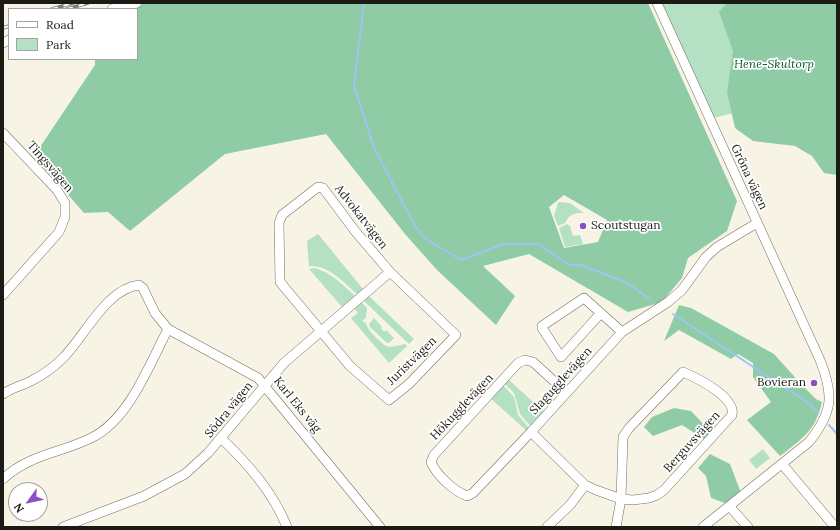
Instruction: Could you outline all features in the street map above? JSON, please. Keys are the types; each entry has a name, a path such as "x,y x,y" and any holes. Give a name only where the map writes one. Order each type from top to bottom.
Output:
{"street":[{"path":"116,8 138,3"},
{"name":"Gröna vägen","path":"657,3 820,360 828,381 829,403 825,419 820,429 809,442 782,464"},
{"name":"Tingsvägen","path":"3,133 57,190 65,203 65,217 59,232 3,296"},
{"name":"Advokatvägen","path":"321,331 280,282 279,223 282,216 314,188 323,188 355,231 390,272"},
{"name":"Slagugglevägen","path":"621,499 585,485 531,432 622,332 668,302 682,290 706,257 717,247 757,223"},
{"name":"Södra vägen","path":"63,527 144,496 170,484 197,464 221,438 284,363 390,272"},
{"name":"Juristvägen","path":"321,331 355,371 389,400 409,384 456,335 390,272"},
{"path":"3,394 10,389 31,381 52,368 64,356 112,298 133,285 139,284 143,288 155,313 168,329 129,402 114,422 93,438 36,457 16,468 4,477"},
{"name":"Slagugglevägen","path":"601,313 561,357 542,328 542,326 584,298 601,313 622,332"},
{"name":"Karl Eks väg","path":"168,329 258,378 265,384 380,527"},
{"name":"Hökugglevägen","path":"531,432 473,493 467,496 460,493 435,470 431,462 434,455 518,363 525,360 533,362 566,392"},
{"name":"Berguvsvägen","path":"616,527 621,499 623,437 629,428 683,372 707,383 732,407 732,415 657,496 649,498 621,499"},
{"path":"221,438 255,473 275,502 287,527"},
{"path":"703,527 782,464 835,527"},
{"path":"547,527 570,505 585,485"},
{"path":"730,507 748,527"}],"green space":[{"path":"147,3 648,3 737,201 727,231 688,258 682,278 662,302 628,312 529,254 483,266 515,296 496,325 437,270 405,234 326,134 225,154 130,231 108,212 84,213 34,156 95,65 95,60 138,60 138,8 126,8","holes":["564,195 607,220 598,242 564,248 549,207"]},
{"name":"Hene-Skultorp","path":"660,3 837,3 823,153 733,113 713,118"},
{"name":"Hene-Skultorp","path":"727,3 837,3 837,175 824,173 812,156 795,146 753,141 735,128 727,92 733,51 719,12"},
{"path":"558,202 570,203 584,213 572,215 565,223 558,226 554,216"},
{"path":"567,224 570,226 573,236 580,235 583,244 565,247 559,228"},
{"path":"318,234 363,289 357,294 329,271 316,266 309,266 307,241"},
{"path":"315,268 332,276 355,296 342,307 309,269"},
{"path":"369,296 414,339 409,344 364,301"},
{"path":"361,302 367,308 366,318 362,321 366,323 371,333 388,347 405,344 407,346 389,363 351,318 358,313 354,308"},
{"path":"679,305 691,308 774,354 816,399 822,402 812,427 801,439 780,456 747,420 771,402 753,377 753,363 738,354 731,359 679,330 664,341"},
{"path":"374,318 382,327 381,328 384,332 386,330 394,338 389,343 387,343 370,327 369,324"},
{"path":"508,379 544,412 531,427 520,414 514,393 504,383"},
{"path":"503,385 514,397 518,415 529,428 527,431 490,398"},
{"path":"674,408 691,411 711,432 704,439 682,425 653,436 644,427 652,417"},
{"path":"763,449 770,458 756,469 749,460"},
{"path":"710,454 730,464 741,493 725,503 711,498 706,476 698,468"}],"waterway":[{"path":"364,3 354,86 373,145 412,221 423,237 461,260 504,244 538,244 569,265 581,265 625,282 650,299"},
{"path":"673,314 811,405 818,413"},
{"path":"829,425 837,434"}],"railway":[{"path":"56,8 73,3"},
{"path":"70,8 88,3"},
{"path":"3,28 8,26"}],"place":[{"name":"Scoutstugan","path":"583,226"},
{"name":"Bovieran","path":"814,383"}]}
